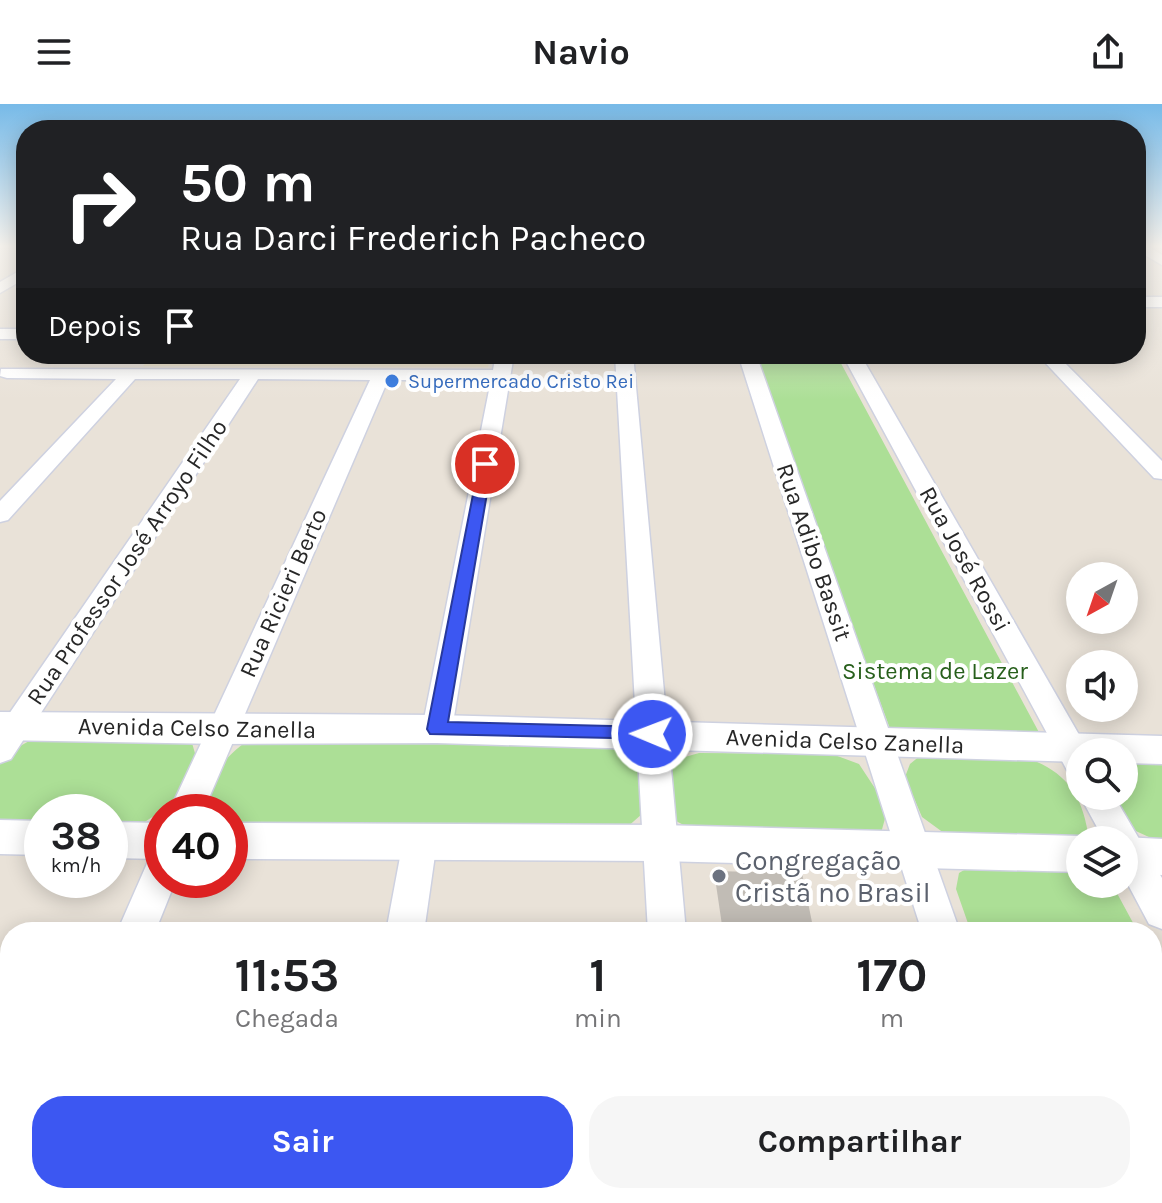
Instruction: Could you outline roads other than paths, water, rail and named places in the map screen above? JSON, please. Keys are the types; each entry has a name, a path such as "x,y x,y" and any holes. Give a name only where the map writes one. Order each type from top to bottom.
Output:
{"street":[{"path":"625,364 666,922"},
{"name":"Rua Adibo Bassit","path":"750,364 938,922"},
{"name":"Rua José Rossi","path":"857,364 1066,739"},
{"path":"1056,364 1162,473"},
{"path":"4,376 381,375 503,365 437,729"},
{"path":"0,515 130,374"},
{"name":"Rua Professor José Arroyo Filho","path":"5,734 253,374"},
{"name":"Rua Ricieri Berto","path":"194,794 381,375"},
{"name":"Avenida Celso Zanella","path":"5,734 437,729 652,734 1066,756"},
{"name":"Avenida Celso Zanella","path":"1138,752 1162,750"},
{"path":"0,837 24,838"},
{"path":"248,841 660,843 1066,854"},
{"path":"407,922 420,841"},
{"path":"1138,862 1162,912"},
{"path":"140,922 150,898"}],"place":[{"name":"Supermercado Cristo Rei","path":"392,381"},
{"name":"Congregação Cristã no Brasil","path":"719,876"}],"park label":[{"name":"Sistema de Lazer","path":"935,671"}]}
